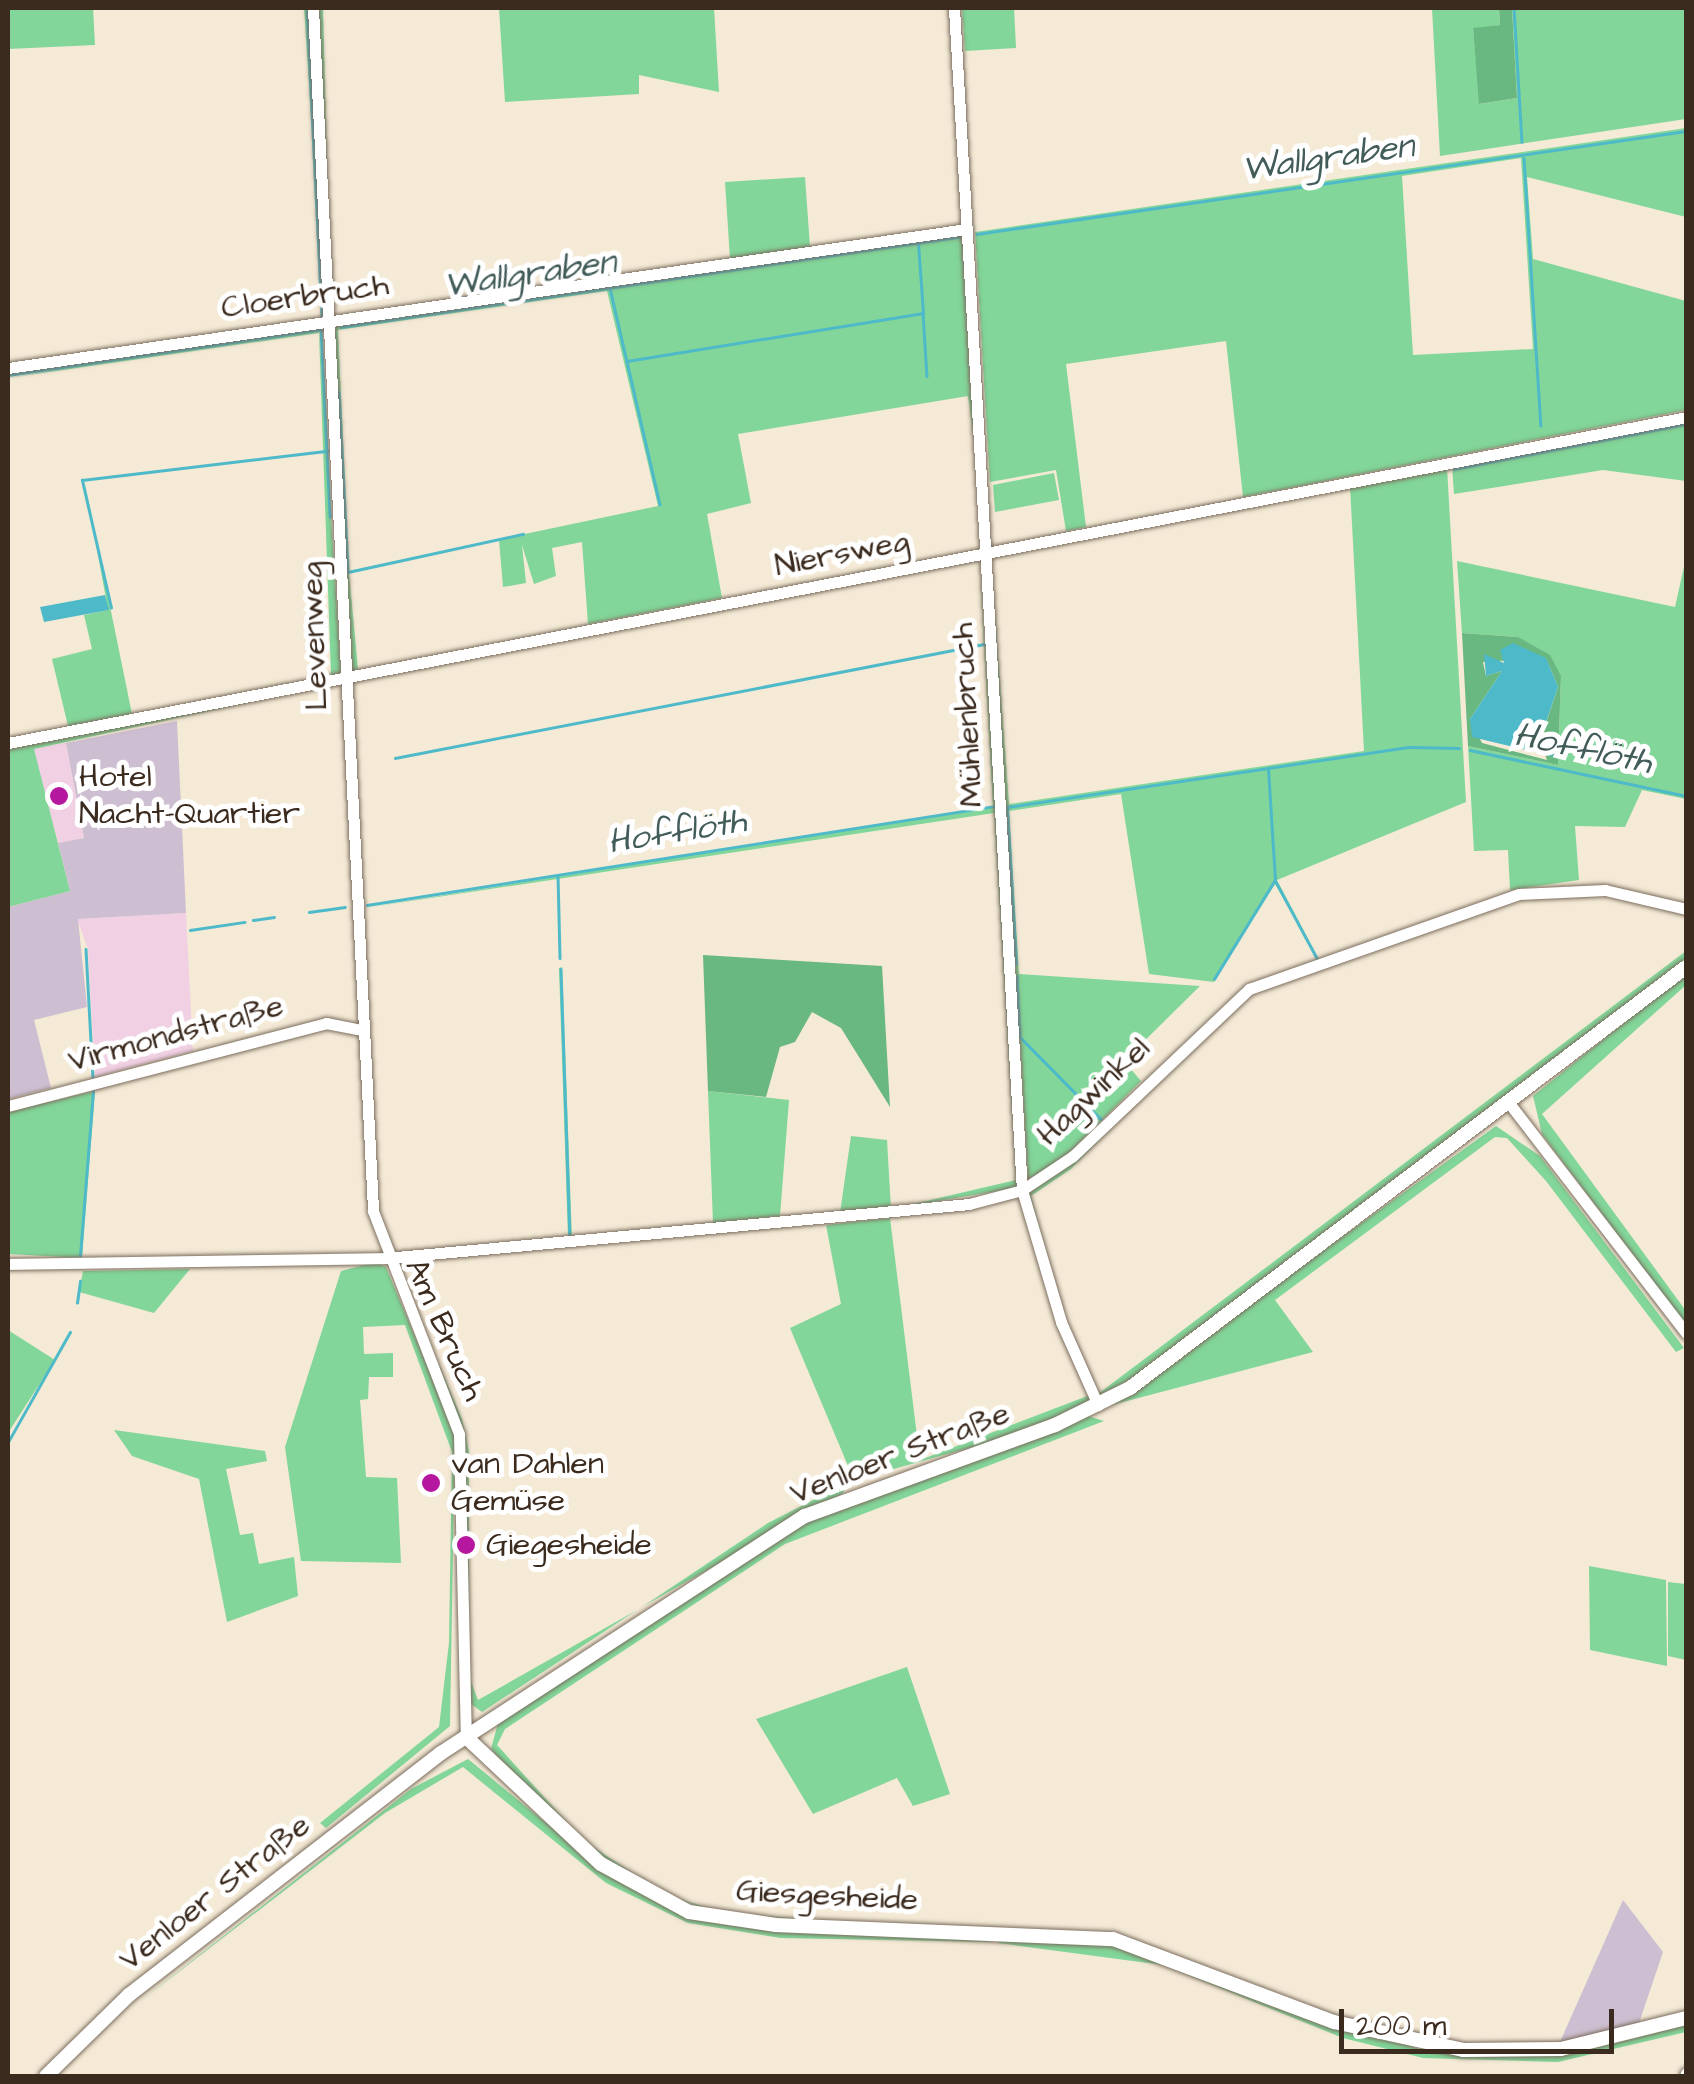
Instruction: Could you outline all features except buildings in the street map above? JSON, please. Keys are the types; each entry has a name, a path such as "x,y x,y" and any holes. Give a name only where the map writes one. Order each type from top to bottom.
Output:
{"main road":[{"name":"Venloer Straße","path":"46,2076 129,1995 466,1737 806,1516 1098,1406 1188,1348 1686,966"},
{"name":"Giesgesheide","path":"466,1737 601,1864 689,1912 776,1925 1069,1933 1139,1945 1389,2038 1464,2050 1560,2049 1686,2018"}],"street":[{"name":"Levenweg","path":"312,8 358,1028 372,1211 386,1258"},
{"name":"Mühlenbruch","path":"954,8 1022,1190 1061,1322 1098,1406"},
{"name":"Cloerbruch","path":"8,368 966,229"},
{"name":"Niersweg","path":"8,744 1686,417"},
{"name":"Hagwinkel","path":"386,1258 894,1214 1022,1190 1073,1156 1249,989 1519,894 1605,890 1686,910"},
{"name":"Virmondstraße","path":"8,1106 326,1023 358,1028"},
{"path":"1509,1103 1686,1333"},
{"name":"Am Bruch","path":"8,1264 386,1258 459,1434 466,1737"}],"shaded area":[{"path":"177,721 186,913 78,919 87,1007 34,1020 51,1088 8,1099 8,907 70,891 58,843 84,838 66,743"},
{"path":"66,743 84,838 58,843 33,749"},
{"path":"186,913 193,1051 95,1077 88,949 77,919"},
{"path":"1623,1900 1663,1952 1638,2026 1560,2042"}],"green space":[{"path":"8,8 93,8 95,45 8,49"},
{"path":"304,8 310,8 324,318"},
{"path":"316,8 323,8 331,317"},
{"path":"499,8 714,8 719,92 639,75 639,94 505,102"},
{"path":"962,8 1014,8 1016,48 965,51"},
{"path":"1432,8 1499,8 1500,25 1473,29 1480,104 1517,98 1512,8 1686,8 1686,119 1440,156"},
{"path":"1499,8 1512,8 1517,98 1479,104 1473,28 1500,25"},
{"path":"1686,128 1686,217 1527,177 1533,259 1686,301 1686,410 1243,497 1226,341 1066,364 1086,527 1066,531 1056,470 990,482 975,232","holes":["1521,158 1533,349 1413,355 1402,176"]},
{"path":"805,177 810,247 730,259 725,182"},
{"path":"963,233 977,463 968,396 738,434 751,503 707,514 722,598 588,624 582,542 552,548 556,576 534,584 522,545 526,583 503,587 499,540 349,573 358,669 347,672 333,325","holes":["607,291 658,506 349,571 338,330"]},
{"path":"319,327 341,673 331,675 319,333 8,378"},
{"path":"1686,420 1686,481 1603,470 1454,494 1452,466"},
{"path":"1447,467 1466,802 1277,880 1318,958 1275,884 1214,982 1149,974 1121,794 1009,811 1019,974 1200,986 1124,1061 1141,1081 1063,1159 1028,1179 991,556 1009,804 1364,751 1350,486"},
{"path":"1054,473 1059,500 995,512 993,485"},
{"path":"84,479 132,714 68,726 52,659 92,649 84,615 108,610"},
{"path":"1686,558 1686,799 1642,790 1625,827 1575,826 1579,880 1510,890 1508,850 1474,851 1468,746 1558,765 1561,676 1518,637 1462,633 1457,561 1675,607"},
{"path":"979,559 1020,1180 1015,1188 896,1208 1016,1180 994,813 365,908 993,806"},
{"path":"1462,633 1518,637 1550,655 1561,676 1558,765 1468,746","holes":["1546,658 1558,687 1540,741 1547,760 1482,743 1470,719 1502,671 1486,676 1483,662"]},
{"path":"334,684 34,749 70,891 8,907 8,748"},
{"path":"1686,951 1686,960 1176,1350 1103,1396 1095,1394 1064,1327 1029,1193 1196,1039 1205,1034 1071,1169 1031,1196 1065,1324 1098,1394"},
{"path":"703,955 882,966 890,1107 841,1028 812,1012 795,1042 780,1047 766,1097 708,1091"},
{"path":"562,967 572,1238 568,1238 559,968"},
{"path":"1686,973 1686,985 1542,1114 1686,1311 1686,1326 1542,1134 1533,1096"},
{"path":"95,1091 82,1258 8,1254 8,1112"},
{"path":"708,1091 789,1100 780,1216 713,1223"},
{"path":"1496,1126 1540,1156 1684,1348 1676,1352 1546,1181 1507,1138 1495,1137 1275,1300 1313,1352 1108,1406"},
{"path":"851,1136 887,1140 891,1209 840,1213"},
{"path":"890,1218 920,1460 1090,1395 1086,1405 1005,1438 854,1480 790,1328 841,1304 826,1225"},
{"path":"376,1262 386,1267 455,1433 450,1726 326,1828 320,1823 439,1727 449,1643 452,1452 405,1325 363,1327 364,1354 393,1353 393,1377 369,1377 368,1399 360,1400 366,1477 397,1478 401,1563 301,1561 285,1447 341,1271"},
{"path":"190,1269 154,1313 79,1292 83,1271"},
{"path":"8,1330 55,1360 8,1433"},
{"path":"438,1362 462,1419 469,1451 469,1676 478,1700 637,1610 482,1712 467,1701 466,1444"},
{"path":"1088,1416 1104,1421 785,1544 505,1729 497,1745 583,1840 664,1894 725,1913 864,1923 725,1915 651,1890 570,1834 491,1749 498,1723 810,1520"},
{"path":"114,1430 265,1451 267,1461 226,1469 240,1535 253,1533 259,1564 294,1557 298,1596 227,1622 199,1479 132,1456"},
{"path":"848,1482 843,1493 642,1607 768,1523"},
{"path":"1589,1566 1666,1580 1667,1666 1590,1650"},
{"path":"1668,1582 1686,1584 1686,1660 1668,1656"},
{"path":"907,1667 950,1794 913,1806 897,1778 813,1814 756,1719"},
{"path":"468,1759 613,1878 688,1915 984,1934 991,1942 781,1938 688,1923 606,1883 463,1767 385,1813 137,2004 411,1789"},
{"path":"1005,1934 1106,1942 1422,2050 1560,2054 1683,2025 1686,2032 1558,2062 1423,2058 1343,2038 1163,1965 998,1943"}],"water":[{"path":"105,595 109,610 44,622 40,607"},
{"path":"1513,643 1546,658 1558,687 1540,740 1555,757 1472,737 1470,719 1502,671 1486,676 1484,654 1504,663 1500,650"}],"waterway":[{"path":"307,8 322,316"},
{"path":"1514,8 1522,142"},
{"name":"Wallgraben","path":"977,234 1686,131"},
{"path":"1524,158 1541,425"},
{"name":"Wallgraben","path":"341,327 963,236"},
{"path":"627,361 923,313 918,244"},
{"path":"610,288 660,504"},
{"path":"923,313 927,376"},
{"name":"Wallgraben","path":"8,375 323,329"},
{"path":"321,330 330,517"},
{"path":"339,392 348,572 523,534"},
{"path":"1454,469 1686,424"},
{"path":"111,608 82,480 327,451"},
{"path":"395,758 985,644"},
{"name":"Hofflöth","path":"1016,964 1007,807 1410,747 1459,748"},
{"name":"Hofflöth","path":"1470,750 1686,796"},
{"path":"1214,979 1275,880 1268,768"},
{"name":"Hofflöth","path":"367,905 995,806"},
{"path":"558,875 560,958"},
{"path":"1275,880 1317,958"},
{"name":"Hofflöth","path":"309,912 345,907"},
{"name":"Hofflöth","path":"253,920 274,917"},
{"name":"Hofflöth","path":"190,930 244,922"},
{"path":"86,949 93,1077"},
{"path":"561,969 570,1234"},
{"path":"1017,976 1020,1037 1101,1119"},
{"path":"80,1256 93,1092"},
{"path":"77,1303 80,1281"},
{"path":"8,1442 70,1332"}],"place":[{"name":"Hotel Nacht-Quartier","path":"59,796"},
{"name":"van Dahlen Gemüse","path":"431,1483"},
{"name":"Giegesheide","path":"466,1545"}]}
